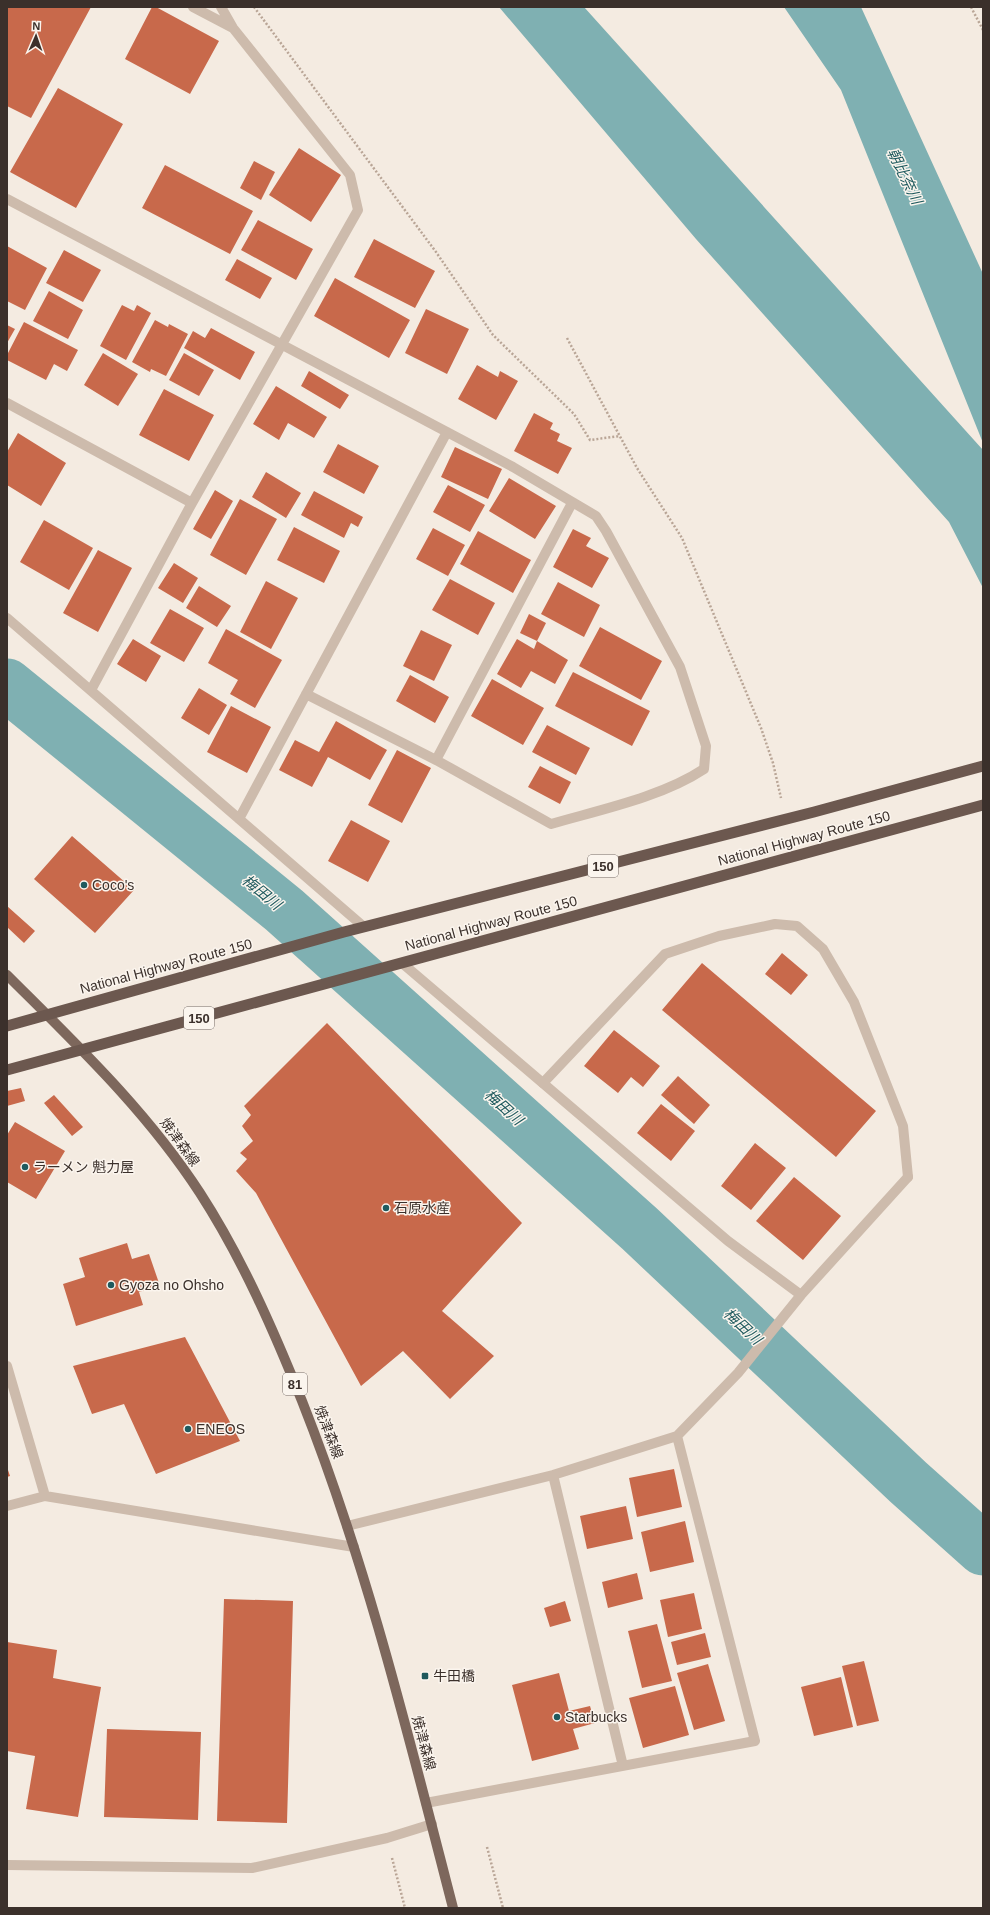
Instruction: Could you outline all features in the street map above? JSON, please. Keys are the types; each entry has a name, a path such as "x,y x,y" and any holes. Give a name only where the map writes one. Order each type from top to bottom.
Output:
{"highway":[{"name":"National Highway Route 150","path":"7,1026 344,932 814,812 983,766"},
{"name":"National Highway Route 150","path":"7,1070 983,805"}],"main road":[{"name":"焼津森線","path":"7,976 83,1049 145,1117 200,1192 244,1268 286,1362 322,1452 354,1547 432,1824 453,1908"}],"street":[{"path":"193,7 233,28"},
{"path":"92,690 192,503 358,210 350,175 233,28 220,7"},
{"path":"7,199 513,467 596,516 606,531 680,667 706,746 704,769 690,778 640,798 551,824 436,760 306,694"},
{"path":"7,402 192,503"},
{"path":"239,819 447,432"},
{"path":"436,760 572,503"},
{"path":"7,618 364,927"},
{"path":"347,1526 553,1475 677,1436 738,1373 801,1296 908,1177 903,1126 854,1002 823,949 797,926 775,924 726,934 665,954 543,1083"},
{"path":"402,963 728,1241 801,1296"},
{"path":"7,1366 45,1496"},
{"path":"426,1804 755,1741 677,1436"},
{"path":"553,1475 623,1766"},
{"path":"7,1506 45,1496 354,1547"},
{"path":"7,1865 252,1868 387,1838 432,1824"}],"path":[{"path":"254,7 436,252 494,335 574,414 590,440 620,436"},
{"path":"971,7 983,30"},
{"path":"567,338 637,468 682,538 761,728 773,763 781,798"},
{"path":"487,1847 503,1908"},
{"path":"391,1854 405,1908"}],"water":[{"path":"499,7 584,7 983,450 983,588 949,522 696,239"},
{"name":"朝比奈川","path":"784,7 861,7 983,274 983,443 841,90"}],"building":[{"path":"7,7 91,7 31,118 7,106"},
{"path":"152,7 156,7 219,41 190,94 125,59"},
{"path":"58,88 123,124 76,208 10,172"},
{"path":"299,148 341,175 311,222 269,195"},
{"path":"254,161 275,172 261,200 240,188"},
{"path":"165,165 253,211 230,254 142,208"},
{"path":"258,220 313,249 296,280 241,250"},
{"path":"374,239 435,271 415,308 354,277"},
{"path":"7,246 47,268 25,310 7,301"},
{"path":"64,250 101,270 83,302 46,283"},
{"path":"237,259 272,278 260,299 225,280"},
{"path":"335,278 410,320 389,358 314,316"},
{"path":"49,291 83,310 68,339 33,321"},
{"path":"122,305 134,311 137,305 151,313 126,360 100,346"},
{"path":"426,309 469,329 447,374 405,353"},
{"path":"155,320 168,327 169,324 188,334 166,376 151,369 150,372 132,362"},
{"path":"24,322 78,350 67,371 54,364 46,380 7,360 7,355"},
{"path":"7,325 15,329 7,343"},
{"path":"211,328 255,352 240,380 184,348 193,331 205,338"},
{"path":"103,353 138,374 118,406 84,385"},
{"path":"184,353 214,370 199,396 169,380"},
{"path":"477,365 498,377 500,371 518,381 496,420 458,399"},
{"path":"309,371 349,395 340,409 301,386"},
{"path":"276,386 327,417 314,438 288,423 279,440 253,424"},
{"path":"164,389 214,415 189,461 139,435"},
{"path":"534,413 553,423 550,429 560,434 557,441 572,448 558,474 514,451"},
{"path":"18,433 66,463 41,506 7,485 7,452"},
{"path":"338,444 379,466 364,494 323,472"},
{"path":"455,447 502,469 488,499 441,477"},
{"path":"266,472 301,493 286,518 252,497"},
{"path":"509,478 556,506 535,539 489,511"},
{"path":"448,485 485,505 470,532 433,512"},
{"path":"215,490 233,501 211,539 193,529"},
{"path":"314,491 363,517 358,527 351,523 344,538 301,515"},
{"path":"240,499 277,519 246,575 210,555"},
{"path":"44,520 93,548 69,590 20,562"},
{"path":"294,527 340,551 324,583 277,560"},
{"path":"433,528 465,545 448,576 416,559"},
{"path":"573,529 591,538 586,546 609,558 592,588 553,567"},
{"path":"478,531 531,560 513,593 460,564"},
{"path":"98,550 132,568 98,632 63,613"},
{"path":"174,563 198,578 183,603 158,588"},
{"path":"450,579 495,603 478,635 432,610"},
{"path":"266,581 298,598 271,649 240,632"},
{"path":"558,582 600,605 584,637 541,614"},
{"path":"199,586 231,606 217,627 186,608"},
{"path":"170,609 204,628 184,662 150,643"},
{"path":"529,614 546,623 537,641 520,633"},
{"path":"600,627 662,661 641,700 579,666"},
{"path":"226,629 282,660 255,708 230,694 238,680 208,663"},
{"path":"421,630 452,645 434,681 403,666"},
{"path":"133,639 161,656 146,682 117,664"},
{"path":"517,639 534,649 537,641 568,660 555,684 531,671 521,688 497,674"},
{"path":"573,672 650,711 632,746 555,706"},
{"path":"410,675 449,697 435,723 396,701"},
{"path":"492,679 544,708 523,745 471,716"},
{"path":"199,688 227,705 209,735 181,718"},
{"path":"231,706 271,727 247,773 207,752"},
{"path":"336,721 387,750 370,780 328,757 312,787 279,770 295,740 319,752"},
{"path":"547,725 590,748 576,775 532,752"},
{"path":"397,750 431,768 402,823 368,805"},
{"path":"540,766 571,782 560,804 528,787"},
{"path":"351,820 390,841 368,882 328,861"},
{"name":"Coco's","path":"72,836 134,890 95,933 34,879"},
{"path":"7,906 35,931 24,943 7,927"},
{"path":"782,953 808,975 791,995 765,974"},
{"path":"702,963 876,1111 836,1157 662,1010"},
{"name":"石原水産","path":"327,1023 522,1223 442,1311 494,1356 450,1399 403,1351 361,1386 256,1193 236,1171 247,1159 240,1153 253,1141 242,1126 251,1115 244,1106"},
{"path":"614,1030 660,1066 643,1087 631,1077 618,1093 584,1066"},
{"path":"678,1076 710,1105 694,1124 661,1095"},
{"path":"21,1088 25,1101 7,1106 7,1091"},
{"path":"54,1095 83,1127 72,1136 44,1103"},
{"path":"661,1104 695,1131 671,1161 637,1133"},
{"path":"15,1122 65,1151 36,1199 7,1182 7,1135"},
{"path":"755,1143 786,1168 751,1210 721,1186"},
{"path":"794,1177 841,1216 803,1260 756,1221"},
{"name":"Gyoza no Ohsho","path":"127,1243 132,1259 149,1254 160,1286 139,1292 143,1305 76,1326 63,1284 85,1277 79,1258"},
{"path":"185,1337 240,1441 156,1474 124,1404 92,1414 73,1366"},
{"path":"7,1467 10,1476 7,1477"},
{"path":"674,1469 682,1507 637,1517 629,1478"},
{"path":"626,1506 633,1539 587,1549 580,1516"},
{"path":"685,1521 694,1562 650,1572 641,1532"},
{"path":"637,1573 643,1599 608,1608 602,1582"},
{"path":"694,1593 702,1629 668,1637 660,1600"},
{"path":"224,1599 293,1601 287,1823 217,1821"},
{"path":"565,1601 571,1621 550,1627 544,1608"},
{"path":"657,1624 672,1681 642,1688 628,1631"},
{"path":"705,1633 711,1657 677,1665 671,1642"},
{"path":"7,1642 57,1650 53,1678 101,1687 78,1817 26,1809 35,1756 7,1751"},
{"path":"864,1661 879,1721 857,1726 842,1666"},
{"path":"708,1664 725,1721 694,1730 677,1673"},
{"name":"Starbucks","path":"559,1673 569,1711 590,1706 595,1723 573,1729 579,1749 532,1761 512,1685"},
{"path":"841,1677 853,1727 814,1736 801,1687"},
{"path":"675,1686 689,1735 643,1748 629,1698"},
{"path":"107,1729 201,1732 198,1820 104,1817"}],"waterway":[{"name":"梅田川","path":"7,685 284,910 640,1229 908,1482 983,1549"}],"place":[{"name":"Coco's","path":"84,885"},
{"name":"ラーメン 魁力屋","path":"25,1167"},
{"name":"石原水産","path":"386,1208"},
{"name":"Gyoza no Ohsho","path":"111,1285"},
{"name":"ENEOS","path":"188,1429"},
{"name":"牛田橋","path":"425,1676"},
{"name":"Starbucks","path":"557,1717"}]}
